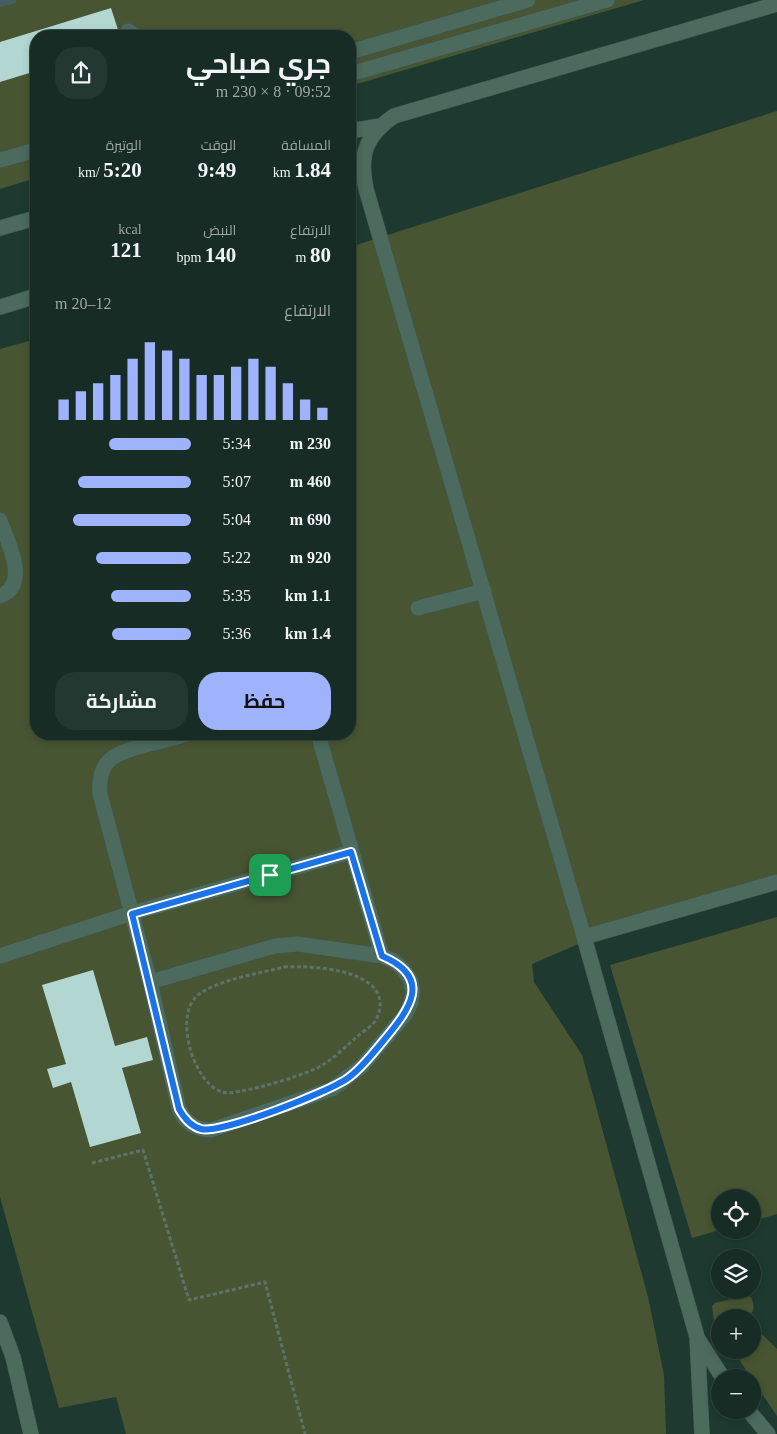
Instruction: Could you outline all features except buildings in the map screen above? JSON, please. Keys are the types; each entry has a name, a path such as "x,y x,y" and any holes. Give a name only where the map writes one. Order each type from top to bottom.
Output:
{"street":[{"path":"356,50 528,0"},
{"path":"356,72 607,0"},
{"path":"702,1434 697,1337 584,937 362,172 363,155 369,139 380,126 394,116 777,4"},
{"path":"356,130 380,126"},
{"path":"0,160 30,152"},
{"path":"0,228 30,220"},
{"path":"0,307 30,298"},
{"path":"0,520 17,576 10,591 0,596"},
{"path":"418,608 484,591"},
{"path":"150,982 286,944 309,945 382,956 394,961 403,969 410,979 413,991 411,1003 405,1015 362,1066 332,1089 211,1130 201,1129 192,1125 184,1118 179,1109 150,982 100,794 99,781 103,768 111,758 122,751 164,740"},
{"path":"320,740 382,956"},
{"path":"0,956 132,914 351,852"},
{"path":"584,937 777,882"},
{"path":"0,1322 13,1357 31,1434"},
{"path":"697,1337 717,1369"},
{"path":"756,1419 768,1434"}],"path":[{"path":"284,967 310,967 355,975 371,983 377,993 380,1006 375,1021 332,1059 317,1068 243,1091 224,1093 210,1086 198,1070 187,1030 187,1012 195,997 209,987 284,967"},
{"path":"92,1163 143,1150 189,1300 265,1282 305,1434"}],"green space":[{"path":"0,0 644,0 356,84 356,30 30,30 30,180 0,189"},
{"path":"777,111 777,882 611,930 532,964 534,982 582,1055 648,1297 664,1375 666,1434 126,1434 116,1397 59,1408 0,1197 0,349 30,341 30,740 356,740 356,245"},
{"path":"777,917 777,1214 761,1219 761,1189 711,1189 711,1233 692,1238 610,965"},
{"path":"732,1299 752,1299 753,1309 712,1309 712,1306 715,1303"},
{"path":"763,1335 777,1349 777,1416 761,1392 761,1369 745,1369 740,1361 741,1359 761,1359 761,1336"}],"waterway":[{"path":"0,3 12,0"}],"route":[{"path":"351,852 382,956 394,961 410,979 413,991 411,1003 405,1015 362,1066 332,1089 221,1128 201,1129 192,1125 184,1118 179,1109 150,982 132,914 270,875 351,852"}]}
